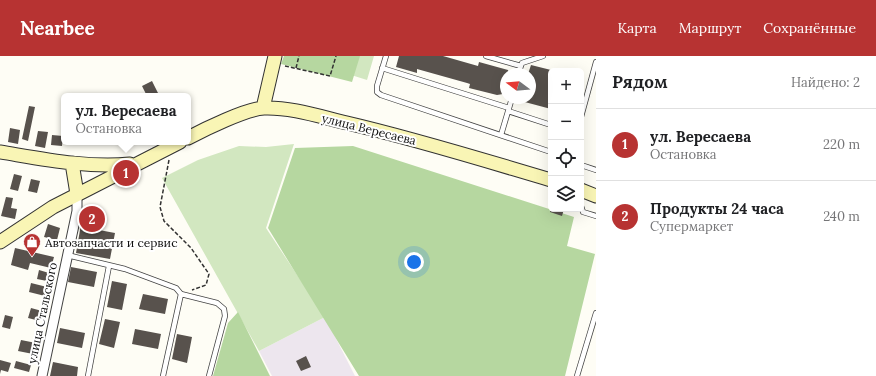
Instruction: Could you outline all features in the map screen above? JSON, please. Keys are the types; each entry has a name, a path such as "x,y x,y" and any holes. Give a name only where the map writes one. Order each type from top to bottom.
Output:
{"main road":[{"path":"263,108 274,59"},
{"name":"улица Вересаева","path":"191,137 251,111 263,108 307,114 399,135 548,179"},
{"path":"0,242 53,207 174,145"},
{"path":"0,152 72,163 114,166 136,164"},
{"path":"72,163 77,194"},
{"path":"584,191 596,196"}],"street":[{"name":"улица Стальского","path":"42,376 66,255 77,211 77,194"}],"lane":[{"path":"386,56 377,86 377,92 382,95 548,151"},
{"path":"486,56 520,66 524,62 543,56"},
{"path":"584,106 596,62"},
{"path":"382,68 548,123"},
{"path":"501,135 510,104"},
{"path":"584,166 596,170"},
{"path":"583,212 596,216"},
{"name":"улица Стальского","path":"66,255 125,269 176,288 181,294 217,303 224,309 225,316 209,376"},
{"path":"88,376 109,266"},
{"path":"163,376 181,294"},
{"path":"577,376 596,313"}],"path":[{"path":"296,68 299,56"},
{"path":"274,59 296,68 330,76 336,56"},
{"path":"176,145 160,207 164,221 191,248 209,274 206,285 181,294"}],"shaded area":[{"path":"325,317 355,376 272,376 259,351"}],"green space":[{"path":"284,56 360,56 352,82 281,64"},
{"path":"312,56 374,56 367,80 310,62"},
{"path":"294,144 266,228 325,317 259,351 162,178 198,160 239,146 266,147"},
{"path":"353,146 548,209 548,212 558,212 574,217 567,246 595,254 565,376 359,376 268,228 295,148"},
{"path":"238,312 270,376 213,376 228,323"}],"building":[{"path":"399,56 443,56 478,66 479,62 501,68 500,94 469,88 470,84 417,69 417,73 396,67"},
{"path":"531,65 548,69 548,108 532,104 536,104 536,68 530,68"},
{"path":"152,81 158,93 146,93 142,86"},
{"path":"29,106 35,107 28,141 22,139"},
{"path":"10,128 20,130 18,144 8,142"},
{"path":"38,131 48,132 45,148 35,146"},
{"path":"52,135 61,136 62,146 51,145"},
{"path":"14,174 22,176 18,191 10,189"},
{"path":"31,179 40,181 37,193 28,191"},
{"path":"6,197 13,198 11,208 17,209 15,219 1,216"},
{"path":"550,212 563,212 562,216"},
{"path":"83,213 102,217 99,230 115,233 110,259 76,253"},
{"path":"48,224 60,228 57,240 44,237"},
{"path":"15,248 54,257 51,268 30,263 28,270 11,265"},
{"path":"71,267 97,272 94,287 68,282"},
{"path":"39,270 49,273 47,281 37,279"},
{"path":"112,281 127,284 122,310 107,307"},
{"path":"31,283 47,287 45,296 29,292"},
{"path":"143,294 168,299 165,314 139,309"},
{"path":"31,308 42,311 40,321 28,318"},
{"path":"5,315 13,317 10,329 2,327"},
{"path":"105,319 120,322 114,348 99,344"},
{"path":"60,328 85,333 82,348 57,343"},
{"path":"135,329 161,334 158,349 132,344"},
{"path":"177,334 192,337 187,363 172,359"},
{"path":"21,340 36,343 33,354 18,351"},
{"path":"306,356 311,367 301,371 296,361"},
{"path":"0,360 11,363 8,372 1,370 0,374"},
{"path":"16,361 31,365 29,372 14,368"},
{"path":"53,362 78,367 77,376 50,376"}],"place":[{"name":"ул. Вересаева","path":"126,173"},
{"name":"Продукты 24 часа","path":"92,219"},
{"name":"Автозапчасти и сервис","path":"32,257"}]}
